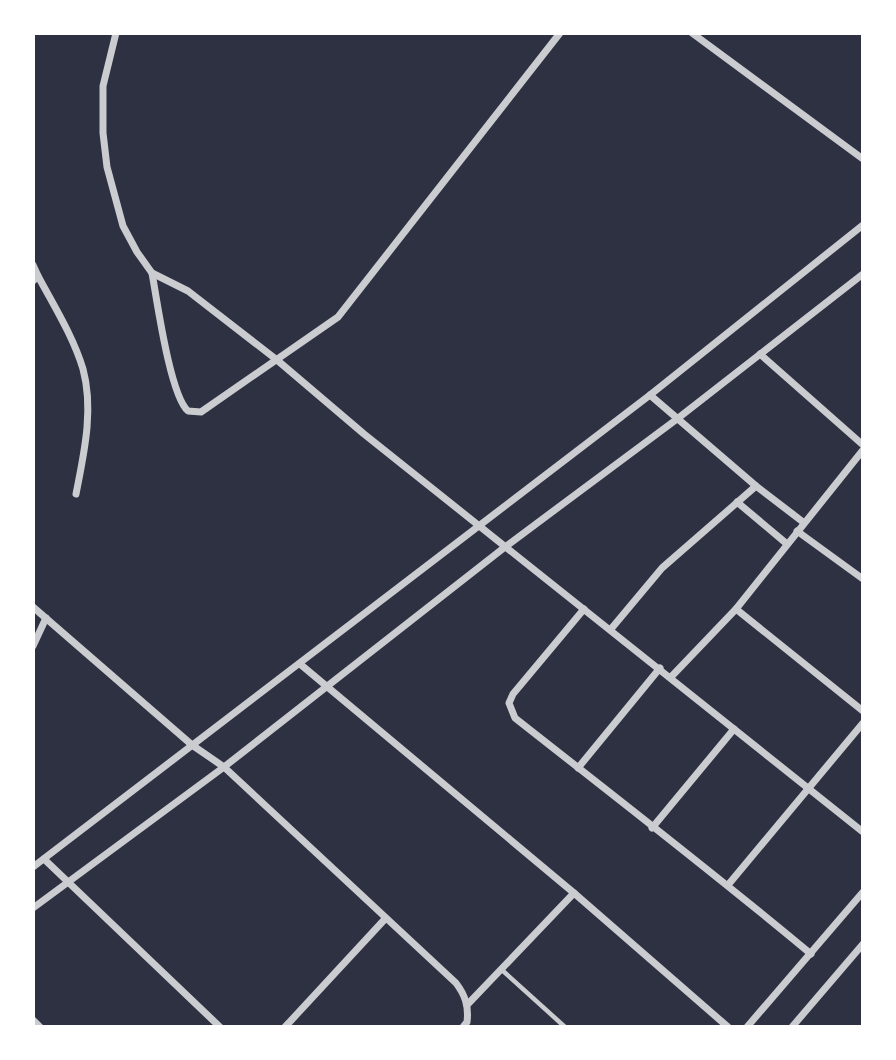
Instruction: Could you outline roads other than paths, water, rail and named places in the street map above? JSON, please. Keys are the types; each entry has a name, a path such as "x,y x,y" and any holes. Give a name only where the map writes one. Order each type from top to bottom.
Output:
{"street":[{"path":"116,33 103,86 103,133 107,167 123,226 152,273 178,398 188,411 201,412 338,317 560,33"},
{"path":"692,33 863,159"},
{"path":"33,867 650,395 863,225"},
{"path":"33,265 36,278 73,343 83,370 88,403 76,494"},
{"path":"152,273 188,291 277,360 364,434 863,832"},
{"path":"33,908 224,767 505,547 677,419 863,274"},
{"path":"671,677 736,609 863,448 760,354"},
{"path":"650,395 756,486 803,522"},
{"path":"611,629 662,568 756,486"},
{"path":"737,502 787,544"},
{"path":"797,531 863,579"},
{"path":"33,607 192,745 224,767 456,982 466,997 467,1022 463,1027"},
{"path":"584,609 513,694 509,703 515,718 728,885 811,954"},
{"path":"736,609 863,711"},
{"path":"33,646 46,618"},
{"path":"300,664 574,893 728,1027"},
{"path":"578,768 660,668"},
{"path":"728,885 863,723"},
{"path":"652,828 734,729"},
{"path":"44,859 220,1027"},
{"path":"747,1027 863,892"},
{"path":"467,1005 574,893"},
{"path":"285,1027 385,919"},
{"path":"792,1027 863,944"},
{"path":"33,1020 40,1027"}],"lane":[{"path":"501,969 565,1027"}]}
